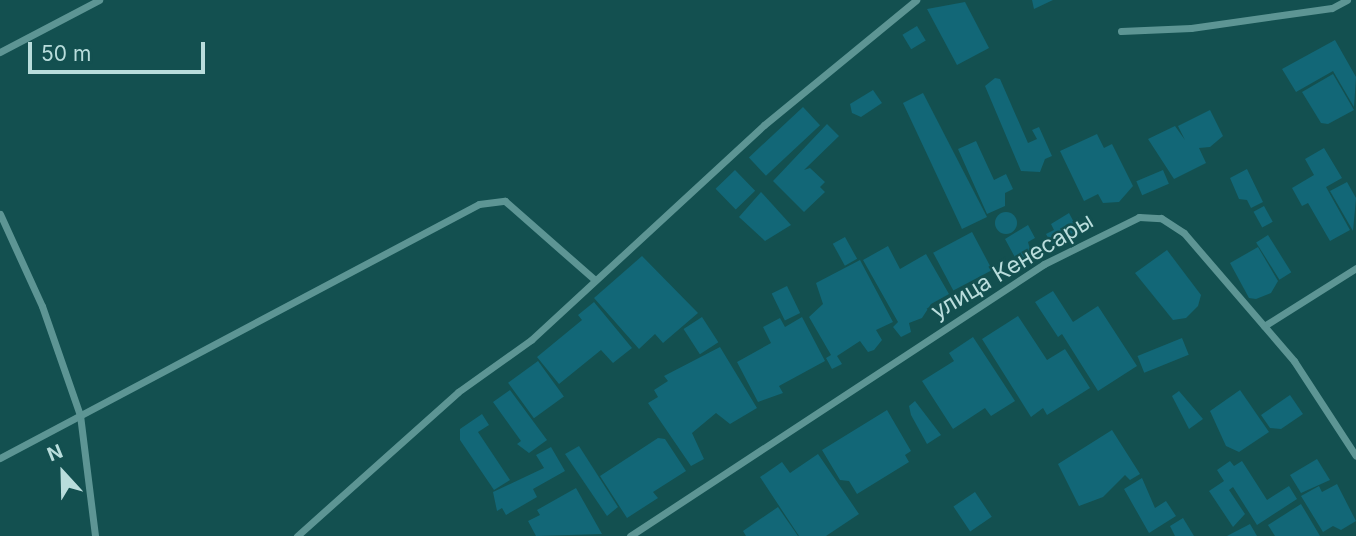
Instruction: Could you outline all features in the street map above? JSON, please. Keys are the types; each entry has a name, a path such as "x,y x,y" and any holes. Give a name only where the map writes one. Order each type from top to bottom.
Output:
{"street":[{"path":"0,52 99,0"},
{"path":"297,536 458,392 531,340 764,125 916,0"},
{"path":"1121,31 1191,28 1332,8 1347,0"},
{"path":"0,458 479,204 505,201 596,280"},
{"path":"0,214 42,306 80,415 95,536"},
{"name":"улица Кенесары","path":"630,536 1044,264 1139,217 1161,218 1184,233 1264,326 1322,401 1356,456"},
{"path":"1264,326 1356,268"}],"building":[{"path":"1032,0 1053,0 1034,9"},
{"path":"965,2 989,48 957,65 927,9"},
{"path":"917,26 926,41 911,49 902,35"},
{"path":"1335,40 1356,77 1354,107 1333,71 1296,92 1282,69"},
{"path":"1333,74 1354,110 1328,124 1321,123 1302,92"},
{"path":"995,78 1000,79 1028,143 1037,139 1032,130 1039,127 1052,156 1045,159 1040,172 1021,171 985,86"},
{"path":"873,90 882,103 861,117 852,113 850,104"},
{"path":"923,93 987,217 962,229 903,103"},
{"path":"803,107 820,125 766,176 749,157"},
{"path":"1210,110 1223,136 1210,147 1199,148 1206,163 1174,179 1148,139 1175,126 1185,140 1178,126"},
{"path":"827,124 839,136 804,170 810,168 825,182 820,187 825,192 804,212 773,181"},
{"path":"1097,134 1104,148 1112,144 1133,186 1119,202 1103,203 1098,194 1084,201 1060,151"},
{"path":"976,141 994,180 1006,174 1013,189 1005,193 1005,206 987,214 958,149"},
{"path":"1324,148 1342,178 1326,187 1350,230 1330,241 1308,203 1302,206 1292,188 1314,175 1305,159"},
{"path":"1247,169 1263,202 1251,208 1247,200 1239,199 1230,178"},
{"path":"735,170 755,191 736,210 716,189"},
{"path":"1163,170 1169,184 1142,195 1136,181"},
{"path":"1347,182 1356,198 1353,231 1330,191"},
{"path":"761,192 791,225 765,241 739,217"},
{"path":"1264,206 1273,222 1262,228 1254,212"},
{"path":"1006,212 1014,215 1017,223 1014,231 1006,234 998,231 995,223 998,215"},
{"path":"1069,213 1078,230 1052,245 1046,234 1054,230 1051,224"},
{"path":"1028,225 1035,238 1028,242 1031,253 1017,261 1005,239"},
{"path":"972,232 992,270 953,291 933,253"},
{"path":"1268,235 1291,272 1279,280 1256,242"},
{"path":"845,237 857,259 845,266 833,244"},
{"path":"888,246 900,269 926,254 949,294 931,304 922,318 909,323 911,332 901,337 893,327 898,322 863,260"},
{"path":"1258,247 1278,281 1271,293 1256,299 1249,298 1230,263"},
{"path":"1167,250 1201,295 1198,306 1186,318 1173,320 1135,273"},
{"path":"642,256 698,313 663,343 655,334 639,349 594,298"},
{"path":"860,260 893,322 876,330 882,340 874,350 868,352 860,341 837,356 842,364 832,369 826,358 831,355 809,317 823,304 816,283"},
{"path":"787,286 800,313 785,320 772,293"},
{"path":"1053,291 1073,322 1098,306 1137,366 1098,391 1062,334 1058,337 1035,302"},
{"path":"594,302 632,348 613,363 601,350 559,384 537,357 582,320 578,315"},
{"path":"1018,316 1047,360 1065,349 1090,388 1047,415 1043,408 1031,417 982,339"},
{"path":"702,317 718,342 700,354 684,329"},
{"path":"802,317 825,361 779,386 783,393 758,402 737,362 771,343 763,327 780,318 785,327"},
{"path":"973,337 1015,401 991,416 985,408 953,429 922,381 954,361 949,353"},
{"path":"1182,338 1189,355 1144,373 1137,356"},
{"path":"720,347 757,408 730,424 716,413 692,433 704,459 691,466 648,403 658,397 654,390 668,381 664,376"},
{"path":"538,361 564,397 534,418 508,383"},
{"path":"510,390 547,440 529,453 517,444 521,441 493,402"},
{"path":"1240,390 1269,432 1239,452 1226,446 1210,411"},
{"path":"1179,391 1203,419 1189,429 1172,396"},
{"path":"1290,395 1303,414 1281,429 1270,428 1261,415"},
{"path":"915,401 941,435 927,444 911,415 909,406"},
{"path":"887,410 911,451 905,455 909,462 857,494 849,481 840,480 822,450"},
{"path":"482,414 489,425 478,432 510,480 494,490 460,440 460,429"},
{"path":"1112,430 1140,474 1130,480 1125,475 1103,497 1079,506 1058,464"},
{"path":"658,438 665,439 686,471 653,492 658,498 627,518 600,476"},
{"path":"579,446 618,507 607,516 565,454"},
{"path":"551,447 565,471 533,489 537,497 506,515 502,508 497,511 493,492 544,468 536,455"},
{"path":"818,454 859,514 826,536 799,536 760,477 782,462 790,473"},
{"path":"1317,459 1330,480 1301,493 1290,475"},
{"path":"1230,461 1234,466 1242,461 1267,500 1289,486 1297,499 1257,525 1233,487 1229,490 1245,514 1233,527 1209,491 1224,481 1217,470"},
{"path":"1142,478 1155,508 1166,501 1176,516 1149,533 1124,489"},
{"path":"1337,484 1356,521 1341,530 1333,526 1323,532 1301,496 1319,486 1322,492"},
{"path":"576,488 602,534 536,536 528,521 540,515 537,510"},
{"path":"975,492 992,517 970,531 953,507"},
{"path":"1301,504 1320,536 1275,536 1268,525"},
{"path":"778,507 798,536 746,536 743,531"},
{"path":"1183,518 1194,536 1175,536 1170,526"},
{"path":"1250,524 1257,536 1227,536"}]}
